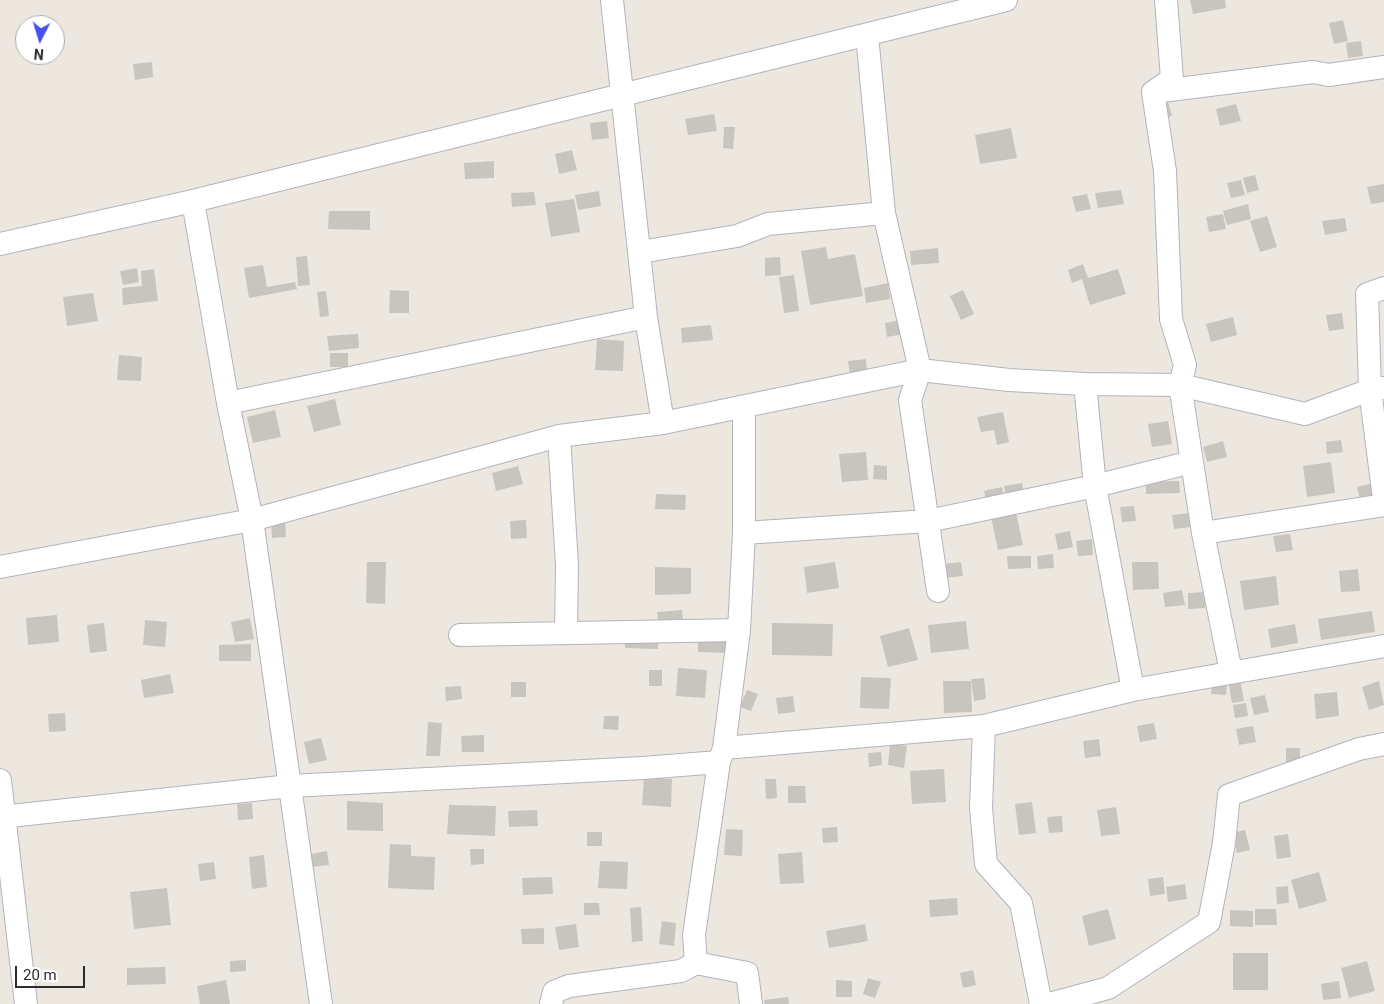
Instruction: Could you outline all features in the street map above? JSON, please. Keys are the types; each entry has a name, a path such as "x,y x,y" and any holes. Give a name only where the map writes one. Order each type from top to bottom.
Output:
{"street":[{"path":"612,0 646,317 663,423"},
{"path":"0,244 193,201 1006,0"},
{"path":"1153,92 1172,79 1166,0"},
{"path":"867,34 884,213 920,370 910,400 938,591"},
{"path":"1153,92 1313,72 1329,75 1384,66"},
{"path":"1153,92 1165,170 1167,245 1172,318 1185,365 1180,385 1203,533 1231,672"},
{"path":"193,201 228,403 252,520 321,1004"},
{"path":"640,252 737,236 768,224 884,213"},
{"path":"1384,288 1367,294 1377,389 1384,498"},
{"path":"228,403 646,317"},
{"path":"0,567 252,520 559,436 663,423 920,370 1009,380 1085,384 1180,385 1305,414 1377,389"},
{"path":"1085,384 1095,486 1133,690"},
{"path":"696,963 694,935 740,630 744,533 744,406"},
{"path":"559,436 567,565 566,632"},
{"path":"744,533 928,521 1095,486 1192,462"},
{"path":"1203,533 1384,505"},
{"path":"460,635 740,630"},
{"path":"2,817 290,786 643,768 722,755 984,726 1133,690 1384,646"},
{"path":"984,726 981,808 986,864 1021,903 1041,1004"},
{"path":"1050,1004 1110,996 1209,922 1224,843 1229,795 1359,749 1384,744"},
{"path":"0,780 2,817 26,1004"},
{"path":"551,1004 554,992 569,986 681,971 696,963 747,973 751,1004"}],"building":[{"path":"1190,0 1225,0 1226,8 1193,14"},
{"path":"1343,20 1348,41 1334,44 1329,23"},
{"path":"1361,41 1363,56 1348,58 1346,43"},
{"path":"152,62 153,77 135,80 133,64"},
{"path":"1167,98 1172,116 1161,119 1156,101"},
{"path":"1236,104 1241,121 1220,126 1216,109"},
{"path":"714,114 717,131 688,135 685,119"},
{"path":"607,121 609,138 592,140 590,123"},
{"path":"724,127 735,127 733,149 723,148"},
{"path":"1011,128 1017,158 980,164 975,135"},
{"path":"572,150 577,170 559,174 555,154"},
{"path":"494,161 494,178 465,179 464,163"},
{"path":"1255,175 1259,190 1247,193 1243,178"},
{"path":"1241,180 1245,195 1231,198 1227,183"},
{"path":"1384,184 1384,202 1371,204 1367,187"},
{"path":"1121,190 1124,204 1098,208 1095,193"},
{"path":"599,191 601,206 578,210 575,195"},
{"path":"534,192 536,205 512,207 511,193"},
{"path":"1087,194 1091,209 1076,212 1072,197"},
{"path":"574,199 580,232 551,237 545,203"},
{"path":"1248,204 1251,219 1227,225 1223,211"},
{"path":"329,211 370,211 370,230 328,229"},
{"path":"1223,214 1226,229 1209,232 1206,217"},
{"path":"1267,216 1277,247 1260,252 1250,221"},
{"path":"1345,218 1347,231 1325,235 1322,221"},
{"path":"826,247 828,259 855,254 863,296 810,305 801,251"},
{"path":"938,248 939,263 911,265 910,251"},
{"path":"307,256 310,285 298,286 296,257"},
{"path":"780,257 781,275 765,276 765,258"},
{"path":"1083,264 1088,278 1118,269 1126,294 1090,305 1082,279 1072,283 1068,270"},
{"path":"263,265 267,287 295,282 297,289 249,298 244,268"},
{"path":"137,268 139,282 123,285 120,271"},
{"path":"154,269 158,301 123,305 122,288 142,286 141,271"},
{"path":"794,275 799,311 784,313 779,277"},
{"path":"888,283 890,299 866,303 864,288"},
{"path":"390,290 409,291 409,313 389,313"},
{"path":"963,290 974,314 961,320 950,296"},
{"path":"326,291 329,316 320,317 317,292"},
{"path":"93,293 98,321 67,326 63,297"},
{"path":"1342,313 1344,329 1329,331 1326,315"},
{"path":"1233,317 1237,335 1211,342 1206,324"},
{"path":"901,320 904,334 887,337 885,323"},
{"path":"711,325 713,340 682,343 681,328"},
{"path":"358,334 359,348 329,351 327,336"},
{"path":"597,339 624,341 623,371 595,370"},
{"path":"330,353 348,353 348,367 330,367"},
{"path":"119,355 142,357 141,381 117,380"},
{"path":"866,359 867,373 850,375 848,361"},
{"path":"335,399 341,425 314,432 307,406"},
{"path":"275,410 281,437 253,443 247,417"},
{"path":"1003,412 1009,442 997,445 994,430 981,432 977,417"},
{"path":"1168,421 1172,444 1152,447 1148,424"},
{"path":"1341,440 1343,452 1327,454 1326,442"},
{"path":"1223,441 1227,457 1207,462 1203,447"},
{"path":"866,452 868,480 842,482 839,454"},
{"path":"1331,462 1335,493 1307,497 1303,466"},
{"path":"874,465 887,466 887,480 873,479"},
{"path":"518,466 523,484 496,491 492,473"},
{"path":"1179,481 1180,493 1146,494 1146,482"},
{"path":"1022,483 1025,498 1007,502 1004,486"},
{"path":"1373,483 1376,496 1360,500 1357,487"},
{"path":"1002,487 1005,501 987,505 984,491"},
{"path":"656,494 686,495 685,510 655,509"},
{"path":"1134,506 1136,521 1122,522 1120,507"},
{"path":"1016,512 1023,545 998,550 991,517"},
{"path":"1189,513 1191,527 1174,529 1172,515"},
{"path":"526,520 527,538 511,539 510,521"},
{"path":"285,521 286,537 272,538 271,522"},
{"path":"1070,531 1073,547 1058,550 1055,534"},
{"path":"1290,534 1293,550 1276,552 1273,536"},
{"path":"1092,539 1093,555 1078,556 1076,541"},
{"path":"1053,554 1054,568 1038,569 1037,556"},
{"path":"1007,556 1031,556 1031,568 1008,569"},
{"path":"367,562 386,562 385,604 366,603"},
{"path":"835,562 839,588 807,593 804,567"},
{"path":"961,562 963,576 944,578 942,564"},
{"path":"1132,562 1158,562 1159,589 1133,590"},
{"path":"655,567 691,568 691,594 655,595"},
{"path":"1358,569 1360,591 1341,592 1339,571"},
{"path":"1276,576 1279,605 1244,610 1240,581"},
{"path":"1182,590 1185,605 1165,607 1163,593"},
{"path":"1205,592 1205,608 1188,609 1188,593"},
{"path":"682,610 684,627 659,629 657,612"},
{"path":"1372,611 1375,632 1321,640 1318,619"},
{"path":"57,615 59,642 28,645 26,618"},
{"path":"250,618 254,639 235,642 231,622"},
{"path":"145,620 167,622 165,647 143,645"},
{"path":"966,621 969,649 931,653 928,625"},
{"path":"104,623 107,651 90,653 87,625"},
{"path":"772,623 833,624 832,656 772,655"},
{"path":"1295,624 1298,643 1271,648 1268,629"},
{"path":"909,628 918,660 888,667 880,636"},
{"path":"625,634 658,635 658,649 625,648"},
{"path":"698,636 727,638 726,653 698,652"},
{"path":"251,644 251,661 219,661 219,645"},
{"path":"678,668 707,670 705,698 676,696"},
{"path":"649,670 662,670 662,686 649,686"},
{"path":"170,674 174,693 144,698 141,680"},
{"path":"861,677 891,678 889,709 860,708"},
{"path":"984,678 986,699 974,701 971,679"},
{"path":"1240,678 1244,701 1232,703 1228,680"},
{"path":"943,681 971,681 972,712 944,713"},
{"path":"1379,681 1384,705 1369,710 1362,687"},
{"path":"511,682 526,682 526,697 511,697"},
{"path":"1212,682 1227,683 1226,695 1211,694"},
{"path":"461,686 462,699 446,701 445,687"},
{"path":"747,690 758,694 751,711 740,707"},
{"path":"1337,692 1339,716 1316,719 1314,694"},
{"path":"1265,695 1269,712 1254,715 1250,698"},
{"path":"793,696 795,712 778,714 776,698"},
{"path":"1246,703 1248,716 1235,718 1233,705"},
{"path":"65,713 66,731 49,732 48,714"},
{"path":"604,716 619,716 618,730 603,729"},
{"path":"428,722 442,723 440,756 426,756"},
{"path":"1154,723 1157,739 1140,742 1137,726"},
{"path":"1253,726 1256,742 1239,745 1236,729"},
{"path":"484,735 484,752 462,752 461,736"},
{"path":"321,738 327,760 309,764 304,742"},
{"path":"1099,739 1101,756 1085,758 1083,741"},
{"path":"890,744 907,746 904,768 888,765"},
{"path":"1286,748 1300,748 1300,764 1286,764"},
{"path":"881,752 882,765 869,767 868,753"},
{"path":"944,769 946,802 912,804 910,771"},
{"path":"644,777 672,779 671,807 642,805"},
{"path":"765,779 776,779 777,798 766,799"},
{"path":"788,786 805,786 806,803 788,803"},
{"path":"347,801 383,803 383,831 347,830"},
{"path":"1032,802 1036,833 1019,835 1015,804"},
{"path":"252,803 253,819 238,820 237,804"},
{"path":"449,805 496,806 495,836 447,834"},
{"path":"1116,807 1120,834 1101,836 1097,810"},
{"path":"537,810 538,826 509,827 508,811"},
{"path":"1062,816 1063,832 1049,833 1047,817"},
{"path":"837,827 838,842 823,843 822,828"},
{"path":"726,829 743,830 742,856 724,855"},
{"path":"1245,830 1250,850 1237,853 1232,833"},
{"path":"587,832 602,832 602,846 587,846"},
{"path":"1288,834 1291,857 1277,859 1274,836"},
{"path":"390,844 411,845 411,856 435,857 434,890 388,888"},
{"path":"470,849 484,849 484,864 471,865"},
{"path":"327,851 329,865 312,867 311,854"},
{"path":"802,852 804,883 780,884 778,854"},
{"path":"264,855 267,887 252,889 249,857"},
{"path":"600,861 628,862 627,889 598,888"},
{"path":"214,862 216,879 200,881 198,864"},
{"path":"1319,872 1327,901 1299,909 1291,880"},
{"path":"552,877 553,894 523,895 522,878"},
{"path":"1163,877 1165,894 1150,896 1148,879"},
{"path":"1185,884 1187,899 1168,902 1166,887"},
{"path":"1288,886 1289,903 1277,904 1276,887"},
{"path":"167,888 171,925 134,929 130,892"},
{"path":"957,898 958,915 930,917 929,900"},
{"path":"584,903 599,903 600,915 584,915"},
{"path":"641,907 643,941 632,942 630,908"},
{"path":"1108,909 1116,939 1089,946 1082,916"},
{"path":"1255,909 1276,909 1277,925 1255,925"},
{"path":"1230,910 1253,911 1253,927 1230,926"},
{"path":"662,921 676,923 674,946 659,944"},
{"path":"576,924 579,947 559,950 555,927"},
{"path":"865,924 868,941 829,948 826,931"},
{"path":"544,928 544,944 522,944 521,929"},
{"path":"1233,953 1268,953 1268,990 1233,990"},
{"path":"246,960 246,971 230,972 230,961"},
{"path":"1367,961 1375,991 1349,998 1341,968"},
{"path":"165,967 166,984 127,985 127,968"},
{"path":"973,970 976,985 963,988 960,973"},
{"path":"868,978 881,982 875,998 863,994"},
{"path":"226,980 230,1004 200,1004 197,986"},
{"path":"836,980 852,981 852,997 836,997"},
{"path":"1339,981 1341,998 1323,1000 1321,984"},
{"path":"788,997 789,1004 765,1004 764,1000"}]}
